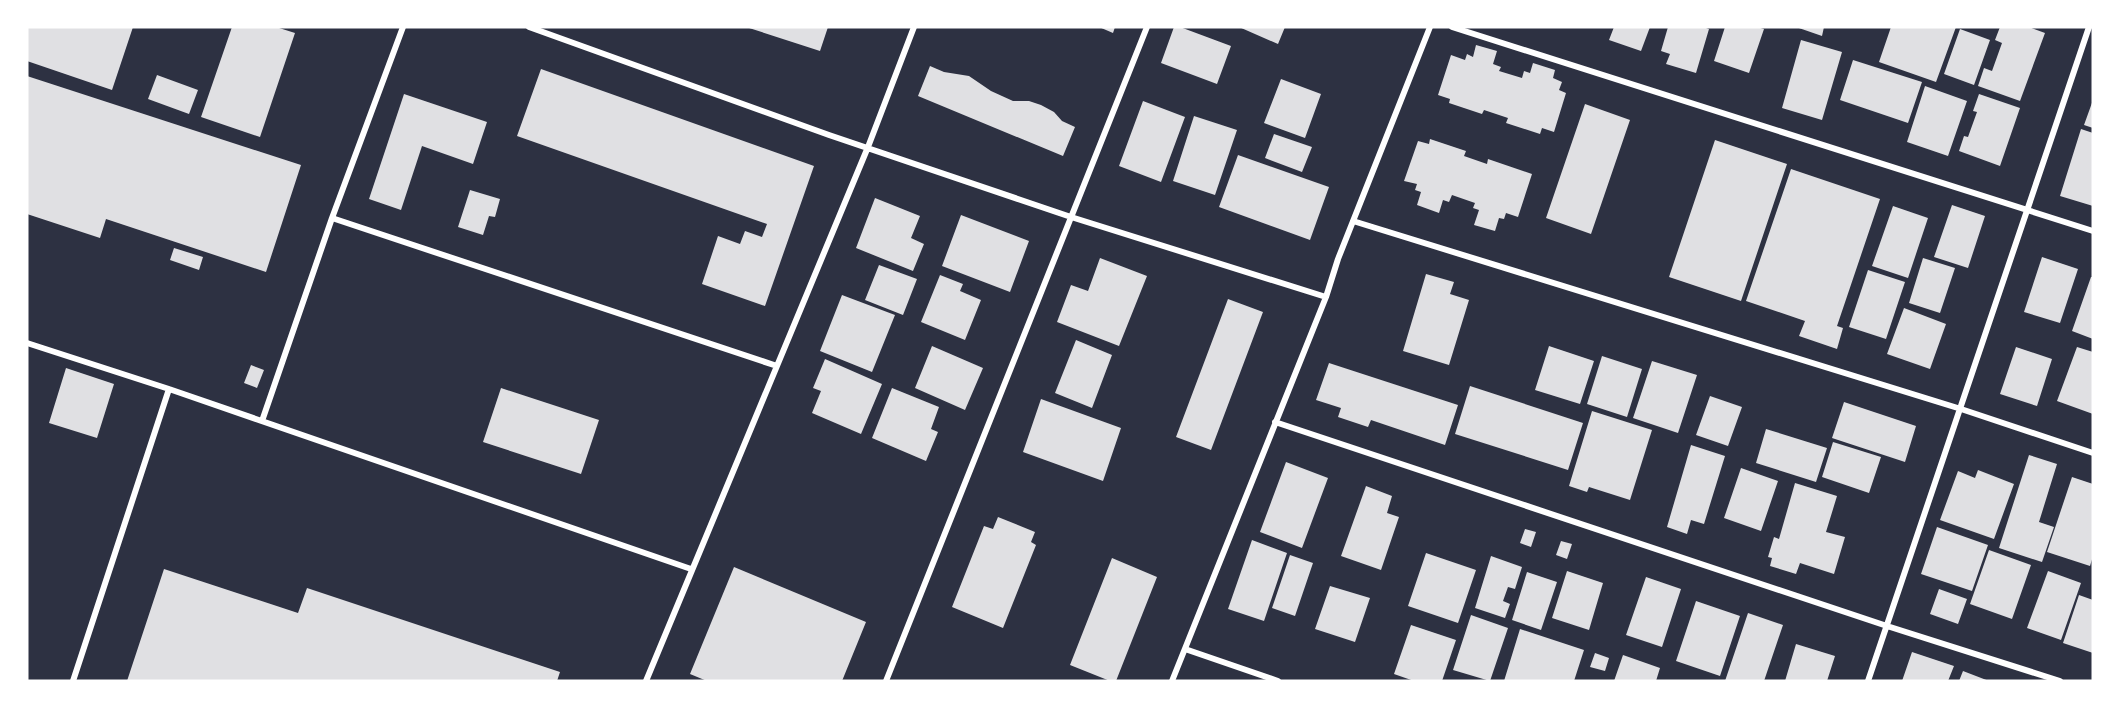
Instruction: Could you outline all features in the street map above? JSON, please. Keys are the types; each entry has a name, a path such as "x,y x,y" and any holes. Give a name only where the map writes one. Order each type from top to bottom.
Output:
{"street":[{"path":"262,421 332,218 403,27"},
{"path":"529,27 829,135 1071,217 1326,297"},
{"path":"646,681 868,147 914,27"},
{"path":"886,681 1147,27"},
{"path":"1172,681 1326,297 1353,221 1430,27"},
{"path":"1452,27 2093,231"},
{"path":"1868,681 2089,27"},
{"path":"332,218 777,366"},
{"path":"1353,221 1961,409 2093,453"},
{"path":"27,343 169,389 691,569"},
{"path":"73,681 169,389"},
{"path":"1275,422 1887,626 2060,681"},
{"path":"1185,649 1278,681"}],"building":[{"path":"27,27 133,27 112,90 27,61"},
{"path":"232,27 276,27 295,33 260,137 201,117"},
{"path":"746,27 828,27 820,51"},
{"path":"1099,27 1115,27 1113,33"},
{"path":"1174,27 1180,27 1231,46 1217,84 1161,63"},
{"path":"1239,27 1285,27 1278,44"},
{"path":"1614,27 1650,27 1641,51 1609,40"},
{"path":"1668,27 1709,29 1696,73 1666,64 1670,54 1661,51"},
{"path":"1725,27 1764,29 1749,73 1714,61"},
{"path":"1796,27 1824,27 1822,36"},
{"path":"1891,27 1956,27 1936,82 1879,62"},
{"path":"2000,27 2029,27 2045,33 2020,101 1978,86 1984,68 1992,71 2002,43 1995,40"},
{"path":"1960,29 1990,40 1974,85 1944,74"},
{"path":"1801,40 1842,52 1822,120 1782,108"},
{"path":"1476,45 1497,51 1493,64 1501,67 1499,71 1522,78 1524,71 1530,73 1533,63 1555,70 1553,78 1562,82 1559,90 1566,93 1554,132 1542,128 1540,134 1506,123 1508,118 1484,110 1482,114 1449,103 1450,99 1438,95 1451,55 1465,60 1467,54 1473,57"},
{"path":"1853,60 1922,82 1908,123 1840,100"},
{"path":"930,66 944,72 969,76 991,91 1013,101 1029,101 1054,112 1062,121 1075,127 1063,156 918,96"},
{"path":"541,69 814,166 765,306 702,284 718,236 740,244 745,231 762,237 767,224 517,136"},
{"path":"157,75 198,90 189,114 148,99"},
{"path":"27,76 301,165 266,272 106,219 100,238 27,214"},
{"path":"1281,79 1321,94 1305,138 1264,123"},
{"path":"1925,86 1967,101 1948,156 1907,142"},
{"path":"404,94 487,122 473,164 422,146 401,210 369,199"},
{"path":"1979,94 2020,108 2000,166 1959,151 1964,136 1968,137 1977,112 1973,111"},
{"path":"2093,100 2093,128 2084,125"},
{"path":"1143,101 1185,117 1161,182 1119,166"},
{"path":"1585,104 1630,120 1591,234 1546,218"},
{"path":"1194,116 1237,130 1215,195 1173,181"},
{"path":"2081,129 2093,133 2093,206 2060,196"},
{"path":"1274,134 1312,147 1302,172 1265,158"},
{"path":"1430,139 1466,151 1464,156 1487,164 1488,159 1532,174 1518,217 1506,213 1504,219 1499,218 1495,231 1474,225 1479,210 1473,208 1475,203 1452,195 1449,202 1443,200 1439,213 1417,205 1421,192 1415,190 1417,184 1404,181 1418,141 1429,144"},
{"path":"1715,140 1787,164 1741,301 1669,277"},
{"path":"1238,155 1329,187 1310,240 1219,207"},
{"path":"1791,169 1880,199 1837,326 1843,328 1837,349 1799,336 1805,321 1746,301"},
{"path":"470,190 500,199 495,217 489,216 483,235 458,227"},
{"path":"875,198 920,216 911,238 924,244 913,271 856,248"},
{"path":"1952,205 1985,216 1968,268 1934,257"},
{"path":"1893,206 1928,218 1908,278 1872,266"},
{"path":"961,215 1029,241 1010,292 942,266"},
{"path":"174,248 203,257 199,270 170,260"},
{"path":"2042,257 2078,269 2060,323 2024,312"},
{"path":"1100,258 1147,276 1119,346 1057,322 1071,285 1088,291"},
{"path":"1923,258 1955,268 1940,313 1909,303"},
{"path":"879,265 917,279 903,315 865,300"},
{"path":"1868,270 1905,282 1886,339 1849,327"},
{"path":"1426,274 1454,282 1450,294 1469,300 1449,365 1403,351"},
{"path":"940,275 963,284 960,291 981,300 965,340 921,322"},
{"path":"2091,277 2093,277 2093,339 2072,331"},
{"path":"842,295 895,315 872,372 820,351"},
{"path":"1228,299 1263,312 1211,450 1176,437"},
{"path":"1904,308 1946,324 1930,369 1887,354"},
{"path":"1076,340 1112,355 1092,408 1055,393"},
{"path":"932,346 983,368 965,410 915,388"},
{"path":"1549,346 1594,361 1580,404 1535,390"},
{"path":"2016,347 2052,359 2037,406 2000,394"},
{"path":"2077,347 2093,352 2093,414 2057,401"},
{"path":"1602,356 1642,369 1627,417 1587,404"},
{"path":"825,359 882,384 861,434 812,413 821,391 813,388"},
{"path":"1652,361 1697,375 1678,433 1633,418"},
{"path":"1329,363 1458,405 1445,445 1371,420 1368,427 1338,417 1341,408 1316,400"},
{"path":"251,365 264,370 257,388 244,383"},
{"path":"66,368 114,384 97,438 49,423"},
{"path":"1470,386 1583,423 1568,470 1455,434"},
{"path":"501,388 599,420 581,474 483,442"},
{"path":"892,388 939,407 931,429 938,432 926,461 872,438"},
{"path":"1710,396 1742,407 1728,446 1696,435"},
{"path":"1041,399 1121,428 1103,481 1023,452"},
{"path":"1844,402 1916,426 1905,462 1832,438"},
{"path":"1592,411 1652,430 1630,500 1589,487 1587,492 1569,486"},
{"path":"1766,429 1827,448 1816,482 1756,463"},
{"path":"1833,442 1881,457 1869,493 1822,477"},
{"path":"1691,445 1725,456 1704,524 1691,520 1687,534 1667,527"},
{"path":"2029,455 2057,464 2039,522 2054,527 2042,562 1999,548"},
{"path":"1286,462 1328,478 1302,548 1260,532"},
{"path":"1741,468 1778,481 1761,531 1724,518"},
{"path":"1978,470 2014,484 1994,539 1940,520 1958,471 1975,478"},
{"path":"2072,477 2093,484 2093,556 2090,566 2047,552"},
{"path":"1795,483 1837,496 1826,532 1845,537 1834,574 1800,563 1796,574 1770,566 1772,558 1768,557 1774,537 1779,539"},
{"path":"1366,486 1392,496 1387,513 1399,517 1381,570 1341,556"},
{"path":"998,517 1035,532 1031,542 1036,545 1003,628 952,607 984,526 993,529"},
{"path":"1937,527 1988,545 1972,591 1921,574"},
{"path":"1525,529 1536,532 1531,547 1520,543"},
{"path":"1252,540 1287,553 1264,621 1228,609"},
{"path":"1561,541 1572,544 1567,559 1556,555"},
{"path":"1989,550 2031,565 2012,619 1970,604"},
{"path":"1426,553 1476,570 1458,623 1408,606"},
{"path":"1290,555 1313,563 1295,616 1272,608"},
{"path":"1491,556 1522,567 1515,589 1508,587 1503,601 1510,604 1505,618 1475,608"},
{"path":"1112,558 1157,577 1116,681 1110,681 1070,665"},
{"path":"734,567 866,622 842,681 707,681 690,674"},
{"path":"164,569 298,613 307,588 560,672 557,681 127,681"},
{"path":"1567,571 1603,583 1589,630 1552,618"},
{"path":"2048,571 2081,583 2061,640 2027,628"},
{"path":"1527,572 1557,582 1541,630 1512,620"},
{"path":"1646,577 1681,589 1662,647 1626,635"},
{"path":"1330,586 1370,598 1355,642 1315,629"},
{"path":"1939,589 1967,599 1958,624 1930,614"},
{"path":"2079,595 2093,600 2093,653 2063,643"},
{"path":"1696,601 1740,616 1720,676 1676,661"},
{"path":"1748,613 1783,625 1764,681 1725,681"},
{"path":"1471,615 1508,628 1490,681 1453,670"},
{"path":"1411,625 1456,640 1442,681 1414,681 1394,674"},
{"path":"1520,629 1584,650 1574,681 1504,681"},
{"path":"1796,644 1835,656 1827,681 1785,681"},
{"path":"1912,652 1954,666 1948,681 1902,681"},
{"path":"1595,653 1609,658 1605,671 1590,667"},
{"path":"1623,655 1660,668 1656,681 1614,681"},
{"path":"1963,671 1989,681 1959,681"}]}
